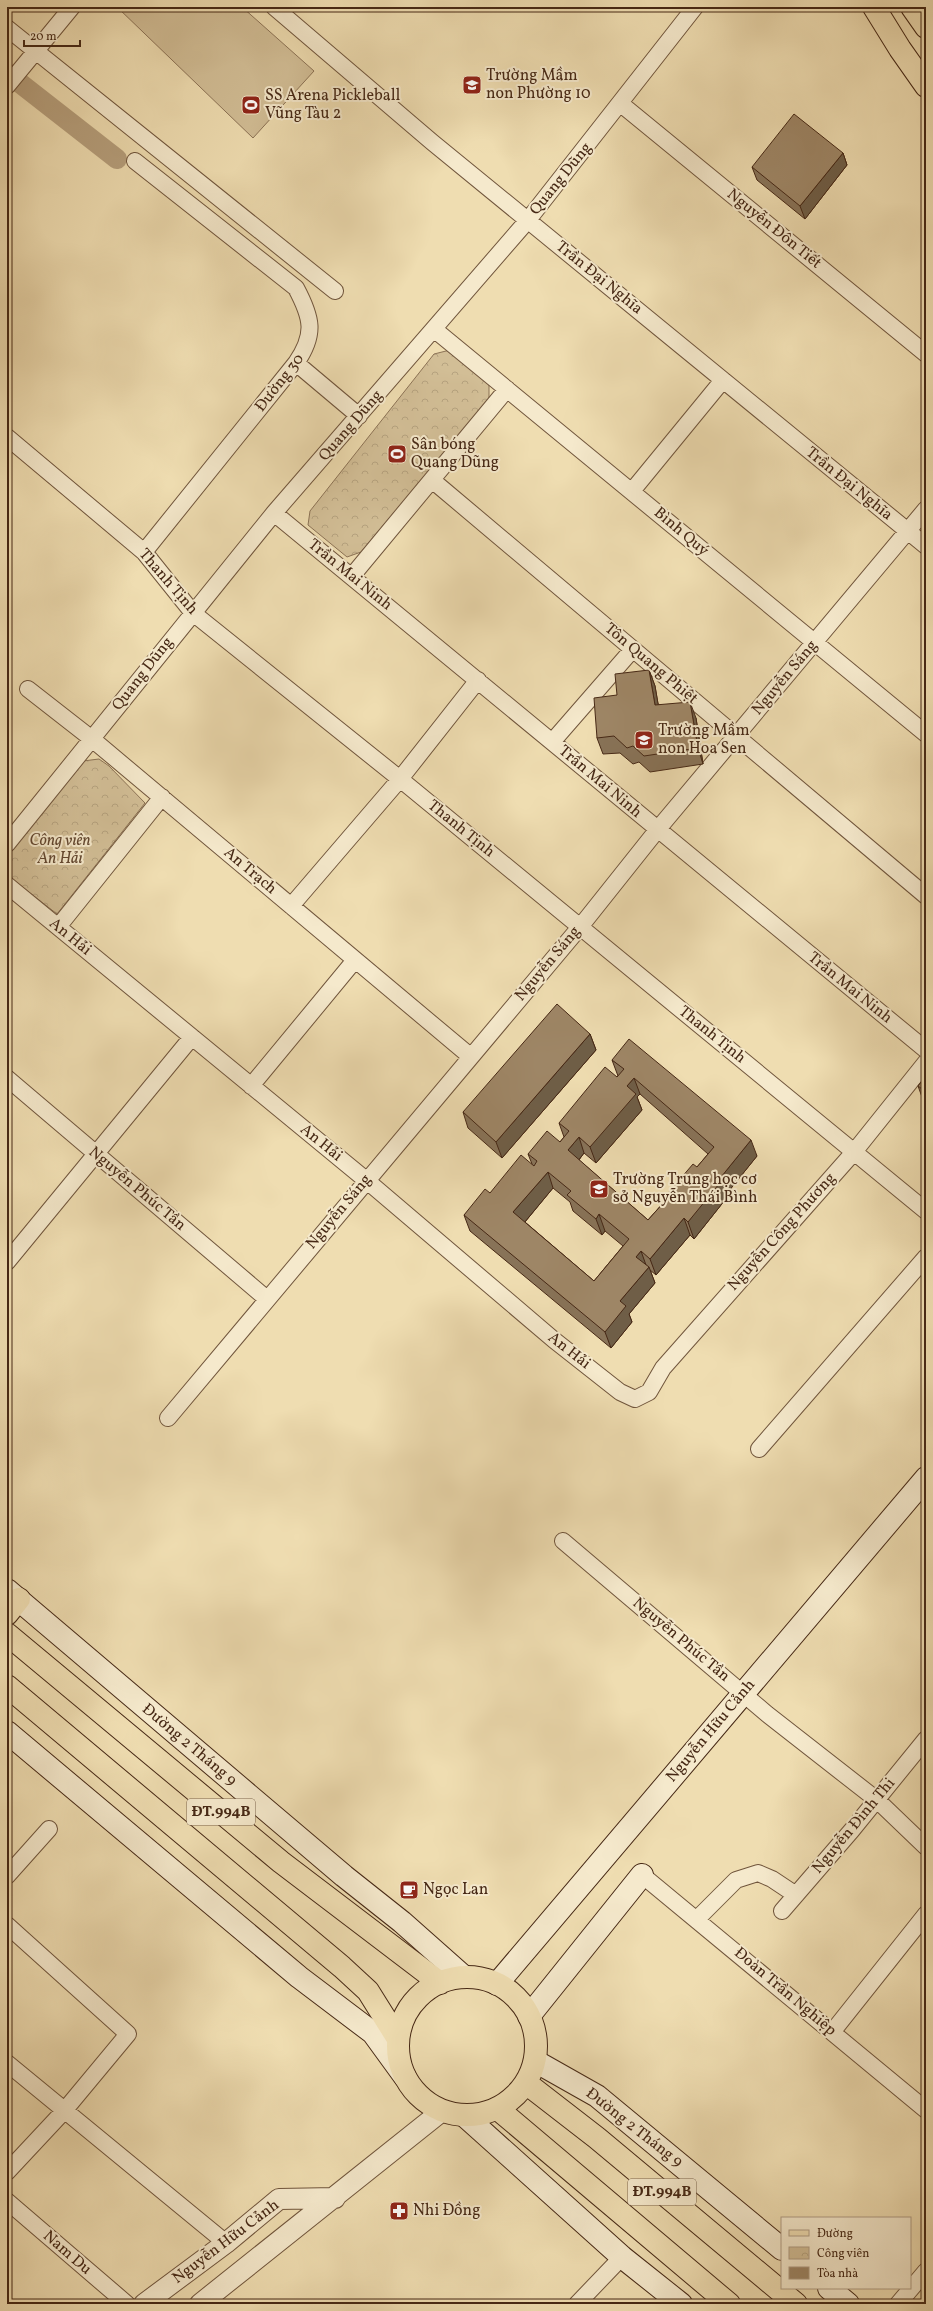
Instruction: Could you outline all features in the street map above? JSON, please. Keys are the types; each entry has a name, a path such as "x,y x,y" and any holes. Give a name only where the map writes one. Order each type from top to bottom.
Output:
{"main road":[{"path":"874,7 900,49 926,86"},
{"path":"912,7 926,27"},
{"name":"Nguyễn Hữu Cảnh","path":"497,1984 926,1478"},
{"name":"Đường 2 Tháng 9","path":"11,1601 344,1876 402,1922 464,1977"},
{"name":"Đường 2 Tháng 9","path":"7,1634 281,1862 440,1982"},
{"name":"ĐT.994B","path":"7,1686 342,1967 368,1991 398,2039"},
{"name":"ĐT.994B","path":"7,1732 299,1977 374,2033 418,2096 442,2111 465,2116 486,2114 498,2109 514,2098 526,2084 535,2062 536,2037 529,2016 516,1997 497,1984 482,1978 464,1977 440,1982 424,1992 412,2004 404,2018 398,2039 399,2059 405,2077"},
{"path":"529,2016 642,1875"},
{"name":"Đường 2 Tháng 9","path":"535,2062 597,2096 781,2248"},
{"name":"Đường 2 Tháng 9","path":"526,2084 597,2138 796,2304"},
{"name":"ĐT.994B","path":"498,2109 729,2304"},
{"name":"ĐT.994B","path":"465,2116 622,2256 681,2304"},
{"path":"830,2289 848,2304"}],"street":[{"path":"7,86 35,50 72,7"},
{"name":"Quang Dũng","path":"7,844 192,613 274,514 435,330 528,220 621,104 695,7"},
{"name":"Trần Đại Nghĩa","path":"280,9 432,142 926,546"},
{"path":"7,28 335,291"},
{"name":"Nguyễn Đôn Tiết","path":"621,104 926,354"},
{"name":"Đường 30","path":"135,161 296,288 307,308 311,331 306,350 144,552"},
{"name":"Bình Quý","path":"435,330 926,734"},
{"path":"296,363 359,416"},
{"path":"632,492 723,380"},
{"path":"352,576 507,389"},
{"name":"Thanh Tịnh","path":"7,437 144,552 192,613 400,779 926,1211"},
{"name":"Tôn Quang Phiệt","path":"432,480 926,896"},
{"name":"Nguyễn Sáng","path":"168,1418 470,1056 580,927 658,830 926,509"},
{"name":"Trần Mai Ninh","path":"274,514 352,576 926,1050"},
{"path":"552,742 633,649"},
{"path":"291,906 400,779 478,680"},
{"name":"An Trạch","path":"28,689 92,739 162,797 470,1056"},
{"path":"58,927 162,797"},
{"name":"An Hải","path":"7,885 366,1180 554,1340 620,1392 635,1398"},
{"path":"251,1086 355,960"},
{"path":"7,1262 192,1037"},
{"name":"Nguyễn Công Phương","path":"635,1398 649,1392 663,1368 854,1152 926,1062"},
{"name":"Nguyễn Phúc Tần","path":"7,1078 267,1299"},
{"path":"759,1449 926,1257"},
{"name":"Nguyễn Phúc Tần","path":"563,1541 767,1714 877,1800 926,1848"},
{"name":"Nguyễn Đình Thi","path":"782,1911 877,1800 926,1739"},
{"path":"7,1876 49,1829"},
{"path":"697,1919 736,1880 758,1873 772,1879 796,1895"},
{"name":"Đoàn Trần Nghiệp","path":"642,1875 925,2107"},
{"path":"833,2031 926,1914"},
{"path":"7,1925 128,2034 64,2111 7,2172"},
{"path":"7,2063 226,2243"},
{"path":"335,2198 442,2111"},
{"name":"Nguyễn Hữu Cảnh","path":"144,2304 226,2243 279,2199 335,2198"},
{"name":"Nguyễn Hữu Cảnh","path":"200,2304 335,2198"},
{"name":"Nam Du","path":"7,2201 127,2304"},
{"path":"577,2304 622,2256"},
{"path":"911,2289 926,2271"},
{"path":"898,2304 911,2289"}],"green space":[{"name":"SS Arena Pickleball Vũng Tàu 2","path":"117,7 242,7 314,71 253,138"},
{"path":"450,350 489,382 489,399 361,552 347,557 308,525 310,511 434,354"},
{"name":"Công viên An Hải","path":"99,759 109,766 145,803 57,914 7,875 7,855 83,761"}],"building":[{"path":"794,114 843,153 800,206 752,167"},
{"path":"649,670 655,705 690,702 698,748 644,756 633,746 627,748 614,736 597,738 594,698 617,695 615,674"},
{"path":"557,1004 590,1034 496,1142 463,1112"},
{"path":"629,1039 751,1140 717,1182 719,1184 688,1222 684,1218 650,1259 641,1251 636,1257 649,1267 620,1301 626,1306 605,1332 464,1215 485,1189 490,1193 521,1155 534,1166 537,1161 528,1154 547,1131 560,1142 569,1131 559,1123 605,1067 617,1077 624,1069 612,1060","holes":["634,1078 714,1147 697,1167 693,1164 663,1199 665,1201 648,1220 568,1150 579,1137 590,1147 636,1094 627,1086","548,1172 571,1191 567,1195 596,1219 599,1214 629,1239 594,1281 513,1212"]},
{"path":"926,1076 926,1092 918,1086"}],"waterway":[{"path":"7,73 117,159"}],"place":[{"name":"Trường Mầm non Phường 10","path":"472,85"},
{"name":"SS Arena Pickleball Vũng Tàu 2","path":"251,105"},
{"name":"Sân bóng Quang Dũng","path":"397,454"},
{"name":"Trường Mầm non Hoa Sen","path":"644,740"},
{"name":"Trường Trung học cơ sở Nguyễn Thái Bình","path":"599,1189"},
{"name":"Ngọc Lan","path":"409,1890"},
{"name":"Nhi Đồng","path":"399,2211"}]}
